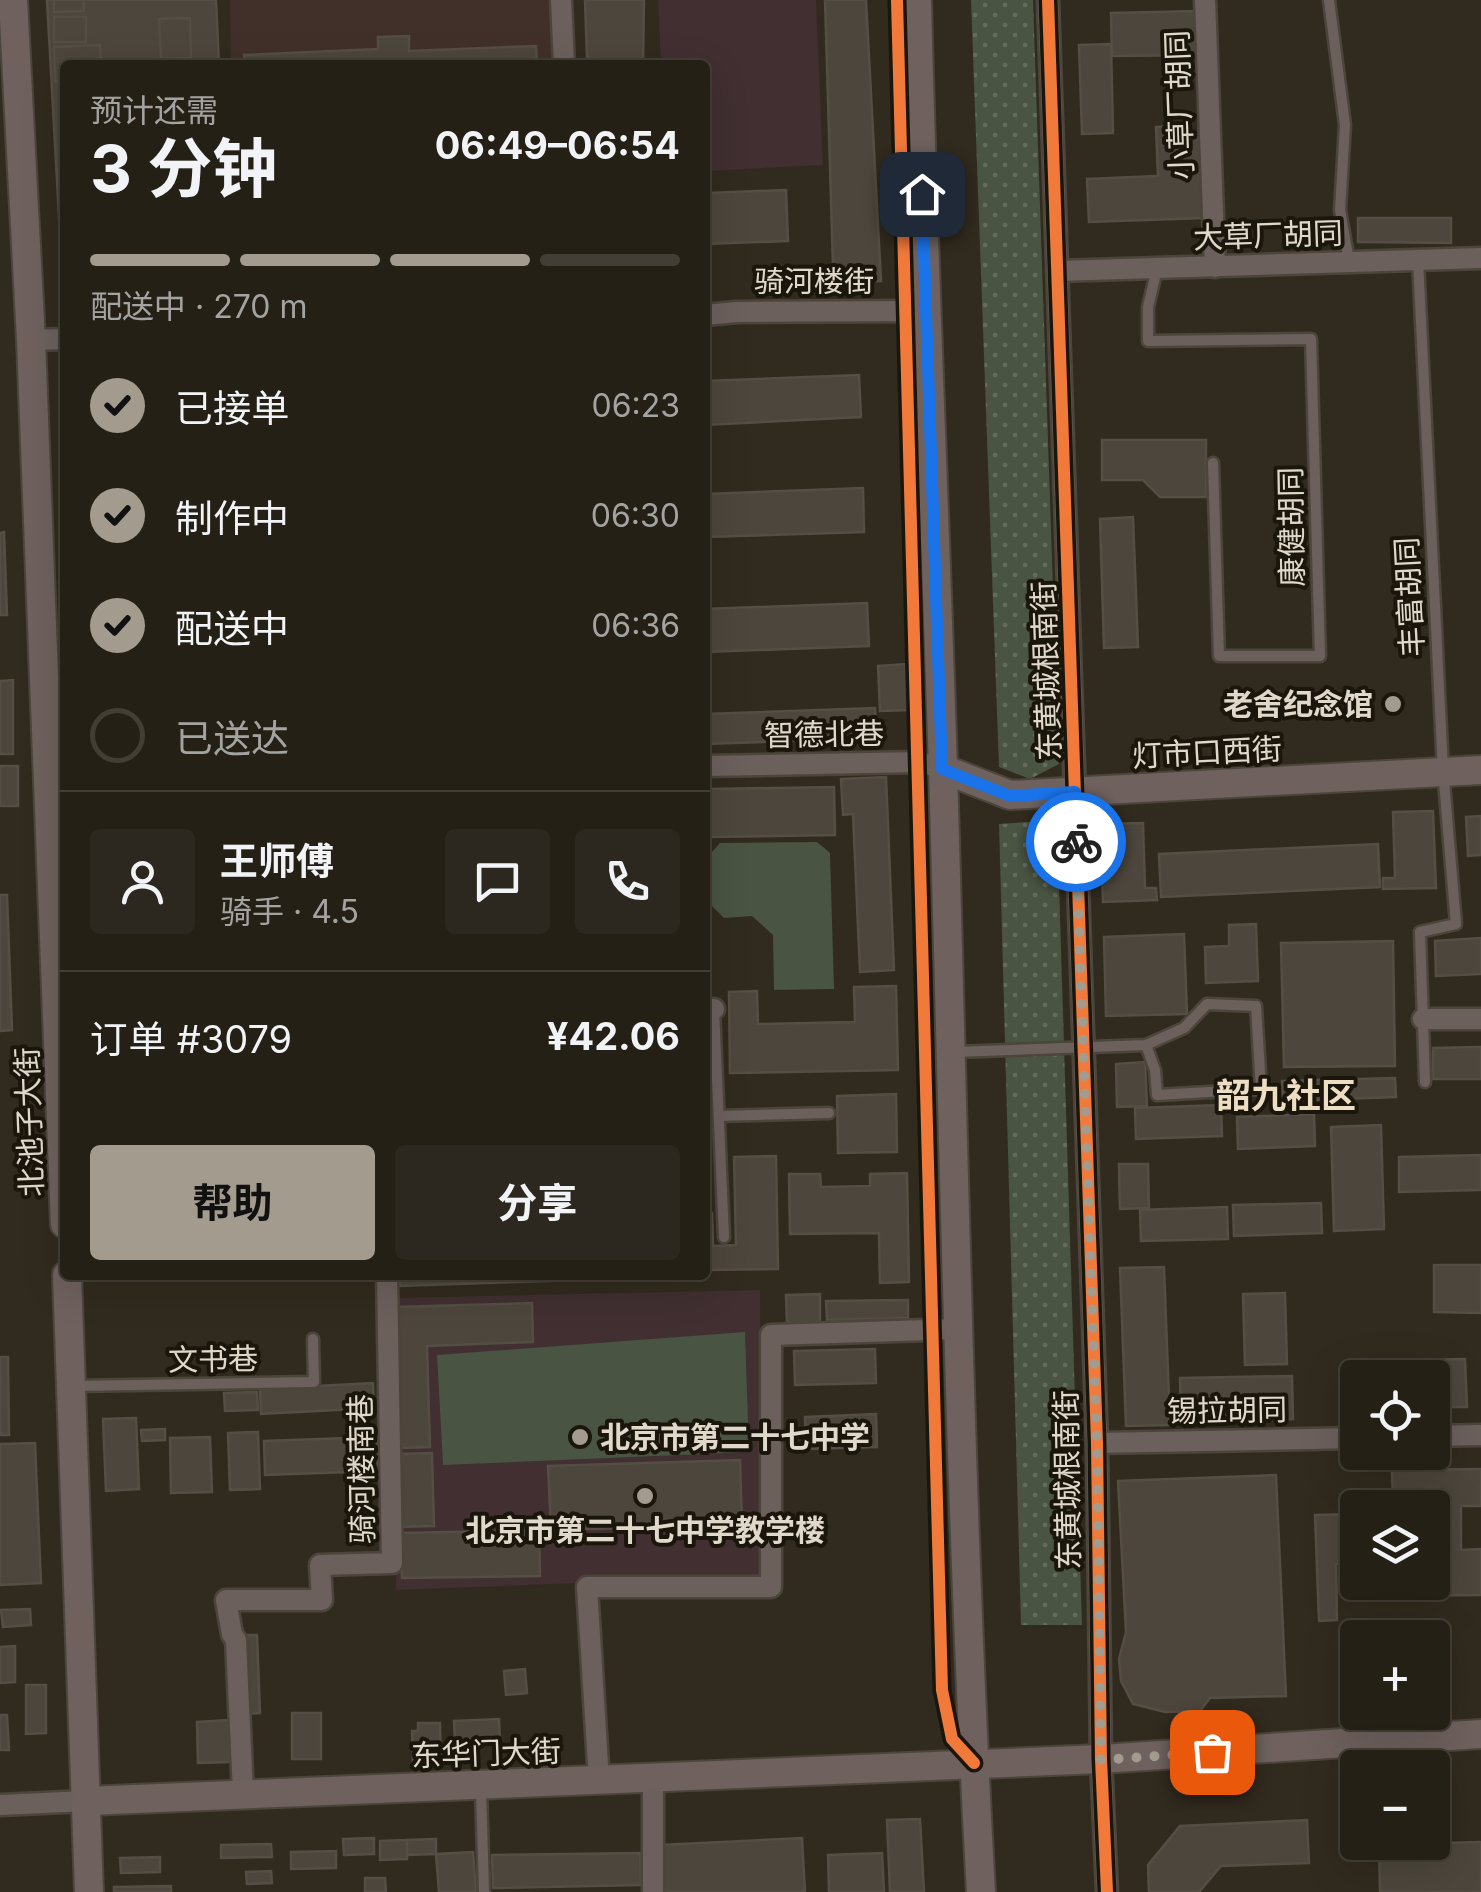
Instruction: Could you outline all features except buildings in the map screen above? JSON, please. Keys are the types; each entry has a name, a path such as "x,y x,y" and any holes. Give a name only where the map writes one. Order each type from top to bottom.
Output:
{"main road":[{"name":"北池子大街","path":"12,0 60,922"},
{"path":"917,0 965,1606 981,1892"},
{"name":"灯市口西街","path":"942,769 1010,796 1481,770"},
{"path":"67,1280 89,1892"},
{"name":"东华门大街","path":"86,1802 244,1792 482,1788 1101,1760 1481,1734"}],"street":[{"path":"561,0 564,60"},
{"name":"东黄城根南街","path":"1048,0 1097,1443 1101,1760 1107,1892"},
{"name":"小草厂胡同","path":"1205,0 1216,267"},
{"name":"大草厂胡同","path":"1057,271 1481,258"},
{"name":"骑河楼街","path":"710,315 924,311"},
{"path":"30,340 60,339"},
{"name":"智德北巷","path":"710,766 919,762 942,769"},
{"path":"1423,1019 1481,1019"},
{"name":"骑河楼南巷","path":"244,1792 236,1640 226,1600 322,1600 320,1565 392,1563 387,1280"},
{"path":"598,1780 587,1587 772,1587 772,1336 958,1330"},
{"path":"1450,1436 1481,1436"},
{"name":"锡拉胡同","path":"1097,1443 1340,1438"},
{"path":"654,1780 654,1892"},
{"name":"东华门大街","path":"0,1805 86,1802"}],"lane":[{"path":"1329,0 1344,124 1340,210 1349,262"},
{"name":"丰富胡同","path":"1418,260 1443,770 1456,924 1420,932 1424,1082"},
{"name":"康健胡同","path":"1157,268 1148,307 1148,340 1311,338 1320,656 1219,656 1213,463"},
{"path":"948,1052 1146,1046 1184,1028 1207,1004 1256,1006 1261,1089 1157,1095 1155,1070 1146,1046"},
{"path":"710,1009 724,1237"},
{"path":"719,1116 829,1113"},
{"name":"文书巷","path":"71,1386 314,1382 313,1339"},
{"path":"482,1788 484,1892"}],"shaded area":[{"path":"230,0 554,0 558,60 231,60"},
{"path":"658,0 816,0 823,165 710,171 710,60 661,60"},
{"name":"北京市第二十七中学","path":"760,1290 763,1576 396,1590 399,1298"}],"green space":[{"path":"971,0 1033,0 1059,764 1030,779 999,767"},
{"path":"1057,820 1082,1625 1021,1625 999,824"},
{"path":"817,842 830,853 834,989 774,990 773,935 752,916 724,918 711,905 711,853 720,843"},
{"path":"745,1332 749,1452 443,1465 437,1355"}],"cycle path":[{"path":"897,0 942,1690 952,1739 974,1763"},
{"path":"1048,0 1097,1443 1101,1759 1107,1892"}],"way so far":[{"path":"1076,842 1097,1443 1101,1760 1212,1752"}],"place":[{"name":"老舍纪念馆","path":"1393,704"},
{"name":"北京市第二十七中学","path":"580,1437"},
{"name":"北京市第二十七中学教学楼","path":"645,1496"}],"district":[{"name":"韶九社区","path":"1286,1095"}],"route":[{"path":"922,194 942,769 1010,796 1075,792 1076,842"}]}
